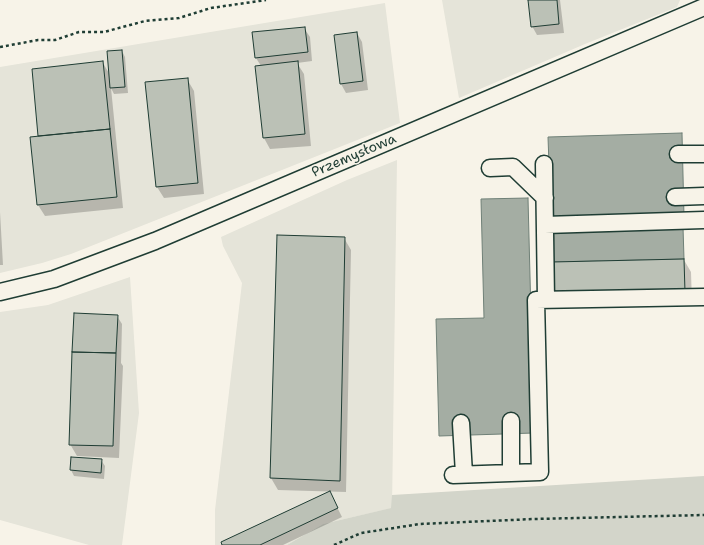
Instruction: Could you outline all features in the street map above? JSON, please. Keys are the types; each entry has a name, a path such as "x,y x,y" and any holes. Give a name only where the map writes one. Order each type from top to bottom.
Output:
{"street":[{"name":"Przemysłowa","path":"0,292 54,279 155,241 704,7"},
{"path":"678,154 704,154"},
{"path":"544,164 546,300"},
{"path":"490,168 513,167 544,198"},
{"path":"675,197 704,196"},
{"path":"545,225 704,220"},
{"path":"461,423 459,474 540,472 536,300 704,297"},
{"path":"510,421 512,473"}],"path":[{"path":"0,47 38,40 55,40 79,32 104,32 145,21 179,18 211,8 266,0"},
{"path":"334,545 361,533 420,524 704,514"}],"shaded area":[{"path":"442,0 680,0 677,7 585,44 459,98"},
{"path":"385,3 400,123 71,254 0,273 0,67"},
{"path":"682,133 684,217 551,221 548,137"},
{"path":"397,160 392,508 323,524 287,545 215,545 215,510 242,283 223,246 221,237 347,180"},
{"path":"528,198 534,433 439,436 436,319 484,318 481,199"},
{"path":"683,227 684,259 552,262 552,231"},
{"path":"130,277 139,413 122,545 89,545 0,520 0,312 48,305"},
{"path":"704,476 704,545 287,545 323,524 391,508 392,495"}],"building":[{"path":"528,0 557,0 559,24 531,27"},
{"path":"305,27 308,52 255,58 252,32"},
{"path":"357,32 363,81 340,84 334,35"},
{"path":"122,50 125,87 110,88 107,51"},
{"path":"103,61 110,129 38,136 32,69"},
{"path":"298,61 305,134 263,138 255,66"},
{"path":"188,78 198,183 156,187 145,82"},
{"path":"110,129 117,197 37,205 30,137"},
{"path":"277,235 345,237 340,481 270,478"},
{"path":"684,259 685,292 552,294 552,262"},
{"path":"74,313 118,315 116,353 72,352"},
{"path":"72,352 116,353 113,446 69,445"},
{"path":"71,457 102,459 101,473 70,470"},
{"path":"330,491 338,508 260,545 222,545 221,542"}]}
